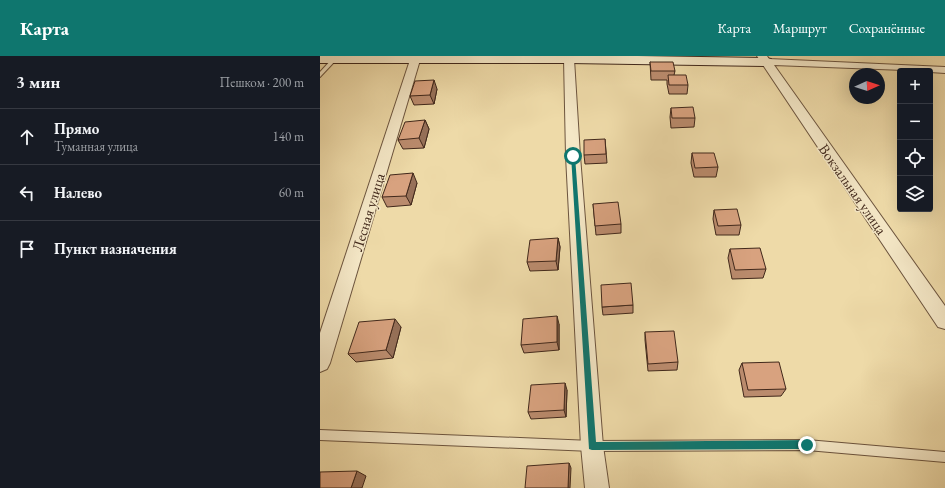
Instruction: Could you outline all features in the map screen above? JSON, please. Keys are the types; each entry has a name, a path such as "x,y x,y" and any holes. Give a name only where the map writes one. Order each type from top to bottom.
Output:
{"main road":[{"path":"320,60 764,59"}],"street":[{"path":"569,59 573,156 592,446 597,488"},
{"path":"764,59 945,70"},
{"name":"Вокзальная улица","path":"764,59 945,321"},
{"name":"Лесная улица","path":"320,363 415,60"}],"lane":[{"path":"320,75 334,60"},
{"path":"320,436 592,446 807,445 945,457"}],"building":[{"path":"650,62 673,62 675,71 651,71"},
{"path":"668,75 686,75 688,85 669,85"},
{"path":"434,80 430,95 410,96 415,81"},
{"path":"693,107 695,118 672,118 671,108"},
{"path":"425,120 419,138 398,140 405,122"},
{"path":"605,139 606,154 584,155 584,140"},
{"path":"692,153 714,153 718,167 695,168"},
{"path":"413,173 406,196 382,197 390,175"},
{"path":"618,202 621,224 595,226 593,204"},
{"path":"737,209 741,225 718,226 714,210"},
{"path":"558,238 556,261 527,262 530,240"},
{"path":"760,248 766,269 735,270 730,249"},
{"path":"631,283 633,305 602,307 601,285"},
{"path":"557,316 557,342 521,345 523,319"},
{"path":"395,319 386,350 348,354 359,322"},
{"path":"674,331 678,362 648,364 645,332"},
{"path":"779,362 786,389 748,390 742,363"},
{"path":"565,383 564,410 528,412 531,385"},
{"path":"569,463 568,488 525,488 527,466"},
{"path":"357,471 351,488 320,488 320,472"}],"route":[{"path":"573,156 592,446 807,445"}]}
